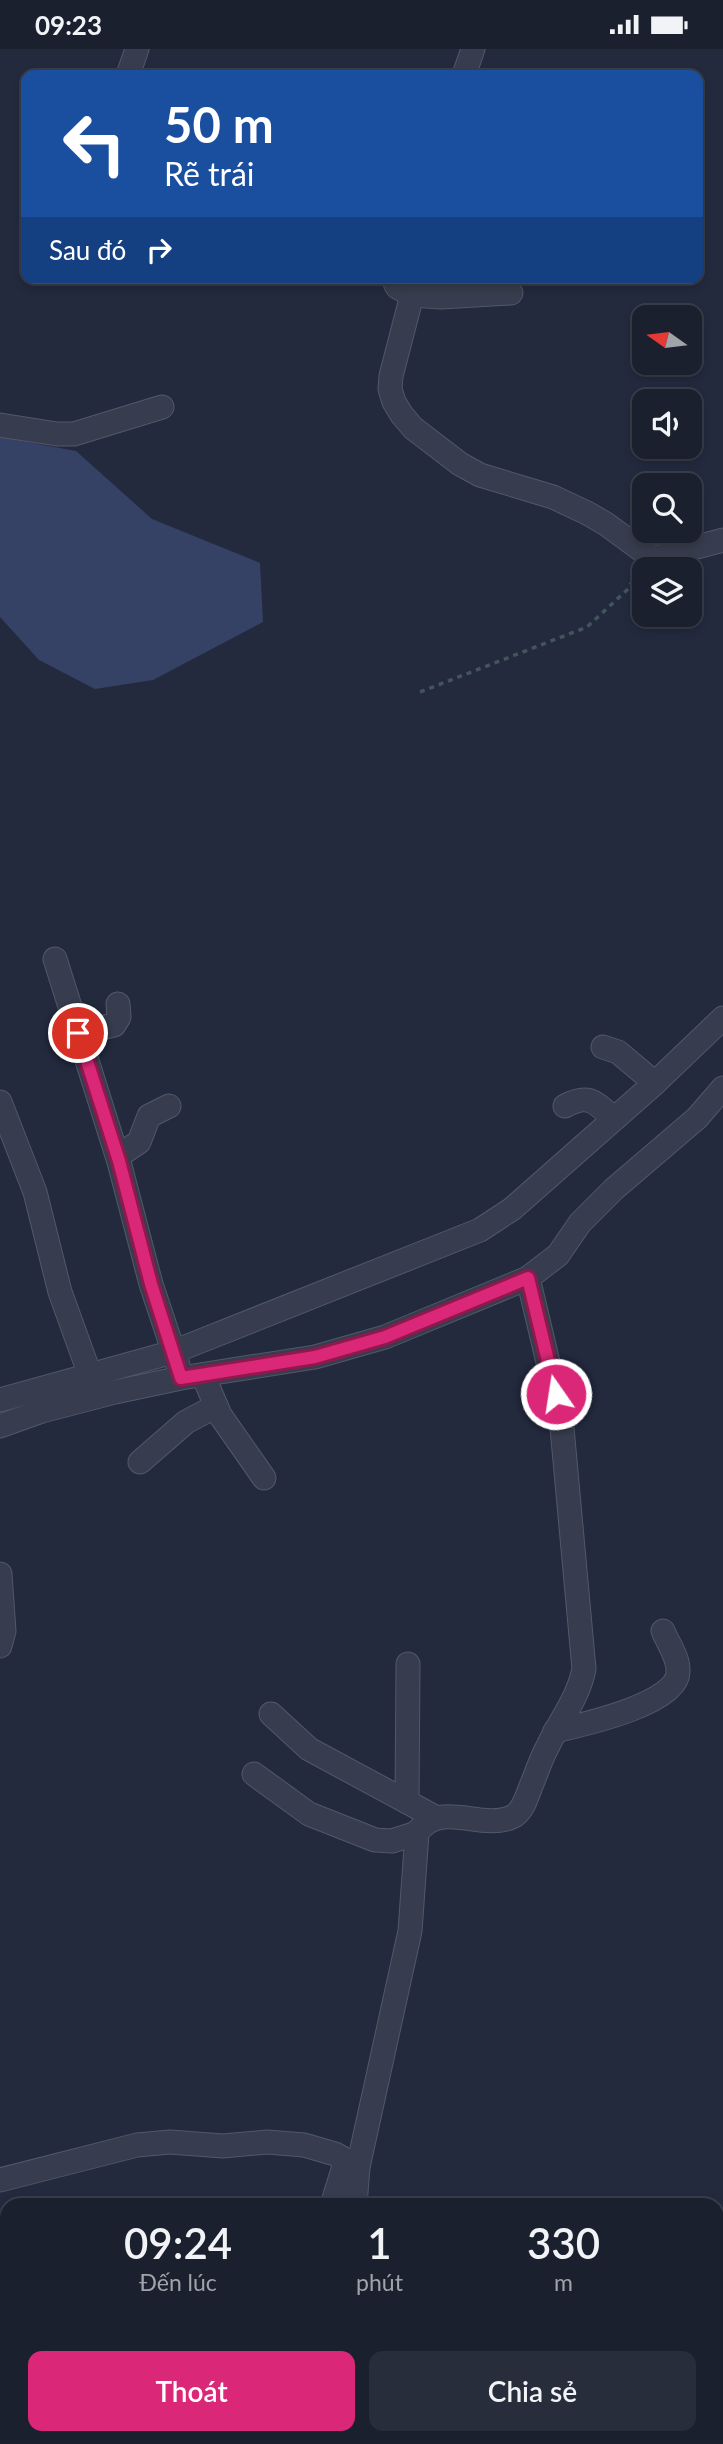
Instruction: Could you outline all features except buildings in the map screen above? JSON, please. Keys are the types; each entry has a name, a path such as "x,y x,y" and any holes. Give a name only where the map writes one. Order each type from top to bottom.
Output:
{"street":[{"path":"130,70 136,49"},
{"path":"396,284 412,295 441,297 511,293"},
{"path":"412,295 390,389 394,402 413,428 452,458 480,475 553,497 587,513 647,555 659,557 723,540"},
{"path":"0,425 74,434 162,407"},
{"path":"55,958 118,1156 151,1284 182,1366 216,1406 264,1479"},
{"path":"78,1033 114,1025 119,1017 118,1004"},
{"path":"0,1426 42,1411 115,1392 182,1366 480,1230 512,1209 655,1083 723,1018"},
{"path":"603,1047 618,1052 655,1083"},
{"path":"0,1400 90,1375 315,1357 385,1337 528,1278 558,1255 580,1223 614,1189 696,1118 723,1088"},
{"path":"565,1106 579,1099 590,1100 614,1119"},
{"path":"0,1102 35,1192 60,1292 90,1375"},
{"path":"118,1156 139,1142 149,1116 169,1106"},
{"path":"271,1714 309,1749 435,1817 497,1820 514,1816 523,1806 555,1731 581,1688 584,1668 561,1417 528,1278"},
{"path":"140,1462 186,1422 216,1406"},
{"path":"0,1574 4,1631 0,1646"},
{"path":"555,1731 610,1717 660,1695 679,1674 663,1631"},
{"path":"407,1802 408,1664"},
{"path":"254,1774 309,1814 375,1840 392,1841 418,1833"},
{"path":"335,2198 352,2163 410,1931 418,1833 424,1822 435,1817"},
{"path":"0,2180 137,2145 170,2142 223,2146 267,2143 304,2145 335,2154 352,2163"},
{"path":"352,2163 354,2198"}],"path":[{"path":"420,692 587,627 628,590 647,555"}],"water":[{"path":"0,437 76,451 152,519 260,563 263,622 153,680 95,689 39,660 0,617"}],"route":[{"path":"78,1033 119,1161 151,1284 181,1378 315,1357 385,1337 528,1278 556,1394"}]}
